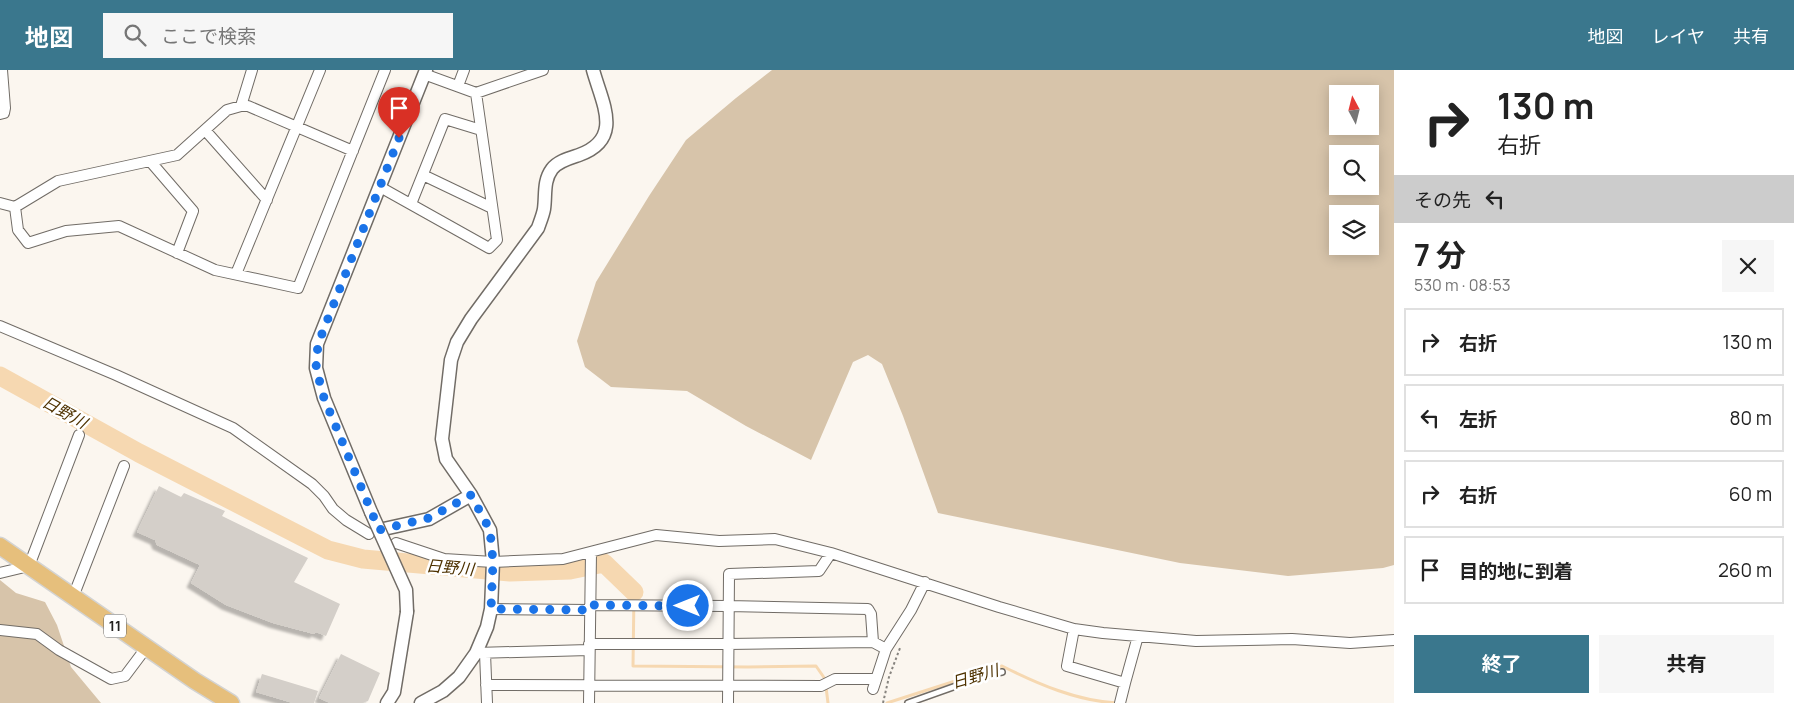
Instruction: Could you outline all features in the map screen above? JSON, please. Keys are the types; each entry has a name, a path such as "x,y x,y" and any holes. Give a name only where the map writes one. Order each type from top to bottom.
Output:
{"main road":[{"name":"11","path":"0,546 146,648 231,703"}],"street":[{"path":"0,114 4,113 5,108 2,70"},
{"path":"241,106 252,70"},
{"path":"236,274 320,70"},
{"path":"16,208 18,230 28,244 66,231 119,226 215,270 298,288 385,70"},
{"path":"458,86 464,70"},
{"path":"386,703 394,692 407,612 406,590 374,532 371,512 324,398 316,368 318,344 425,72 476,93 543,70"},
{"path":"422,703 444,691 480,653 491,609 493,562 490,530 471,495 446,459 442,439 451,360 457,342 471,319 538,228 544,211 546,178 554,166 586,152 600,142 607,128 607,116 593,70"},
{"path":"380,187 489,248 497,240 476,93"},
{"path":"16,208 58,181 178,155 227,110 241,106 248,106 298,126 353,151"},
{"path":"411,204 446,119 481,130"},
{"path":"205,130 267,200"},
{"path":"150,161 193,211 177,253"},
{"path":"423,175 492,208"},
{"path":"0,203 16,208"},
{"path":"0,326 116,375 233,428 312,484 333,509 346,520 374,532 429,518 471,495"},
{"path":"0,574 28,566 79,435"},
{"path":"73,598 124,466"},
{"path":"396,544 444,559 493,562 563,559 656,535 719,542 775,539 831,553 1074,629 1196,641 1292,639 1350,644 1394,640"},
{"path":"589,703 590,553"},
{"path":"728,703 729,574 819,571 831,553"},
{"path":"486,685 821,686 835,679 874,684 886,649 911,610 924,582"},
{"path":"491,609 728,606 868,610 871,614 873,642"},
{"path":"1074,629 1067,666 1125,683"},
{"path":"0,630 37,634 59,650 110,679 125,676 146,648"},
{"path":"1120,703 1138,636"},
{"path":"480,653 589,647 873,642 886,649"},
{"path":"480,653 486,685 486,703"}],"lane":[{"path":"908,703 987,675 1002,672"}],"path":[{"path":"883,703 889,677 900,647"}],"shaded area":[{"path":"772,70 1394,70 1394,565 1383,568 1288,576 1180,563 938,513 882,364 868,355 853,362 811,460 746,426 687,391 611,387 585,367 577,341 596,282 686,140"},
{"path":"0,580 16,593 45,602 57,625 71,667 101,703 0,703"}],"building":[{"path":"159,486 181,497 184,493 225,511 222,516 308,558 294,582 340,604 326,636 316,632 314,634 273,623 226,605 191,583 200,565 157,545 155,540 137,532"},
{"path":"341,654 380,673 368,701 362,703 330,703 319,698"},
{"path":"262,674 318,691 314,703 293,703 256,692"}],"waterway":[{"name":"日野川","path":"0,376 139,453 328,550 363,559 510,572 570,570 604,563 634,592"},
{"name":"日野川","path":"634,592 633,666 816,666 825,679 828,703"},
{"name":"日野川","path":"887,703 1002,666 1073,695 1102,702 1117,703"}],"route":[{"path":"399,138 318,344 316,368 324,398 379,530 429,518 471,495 490,530 493,562 491,609 589,610 590,605 688,606"}]}
